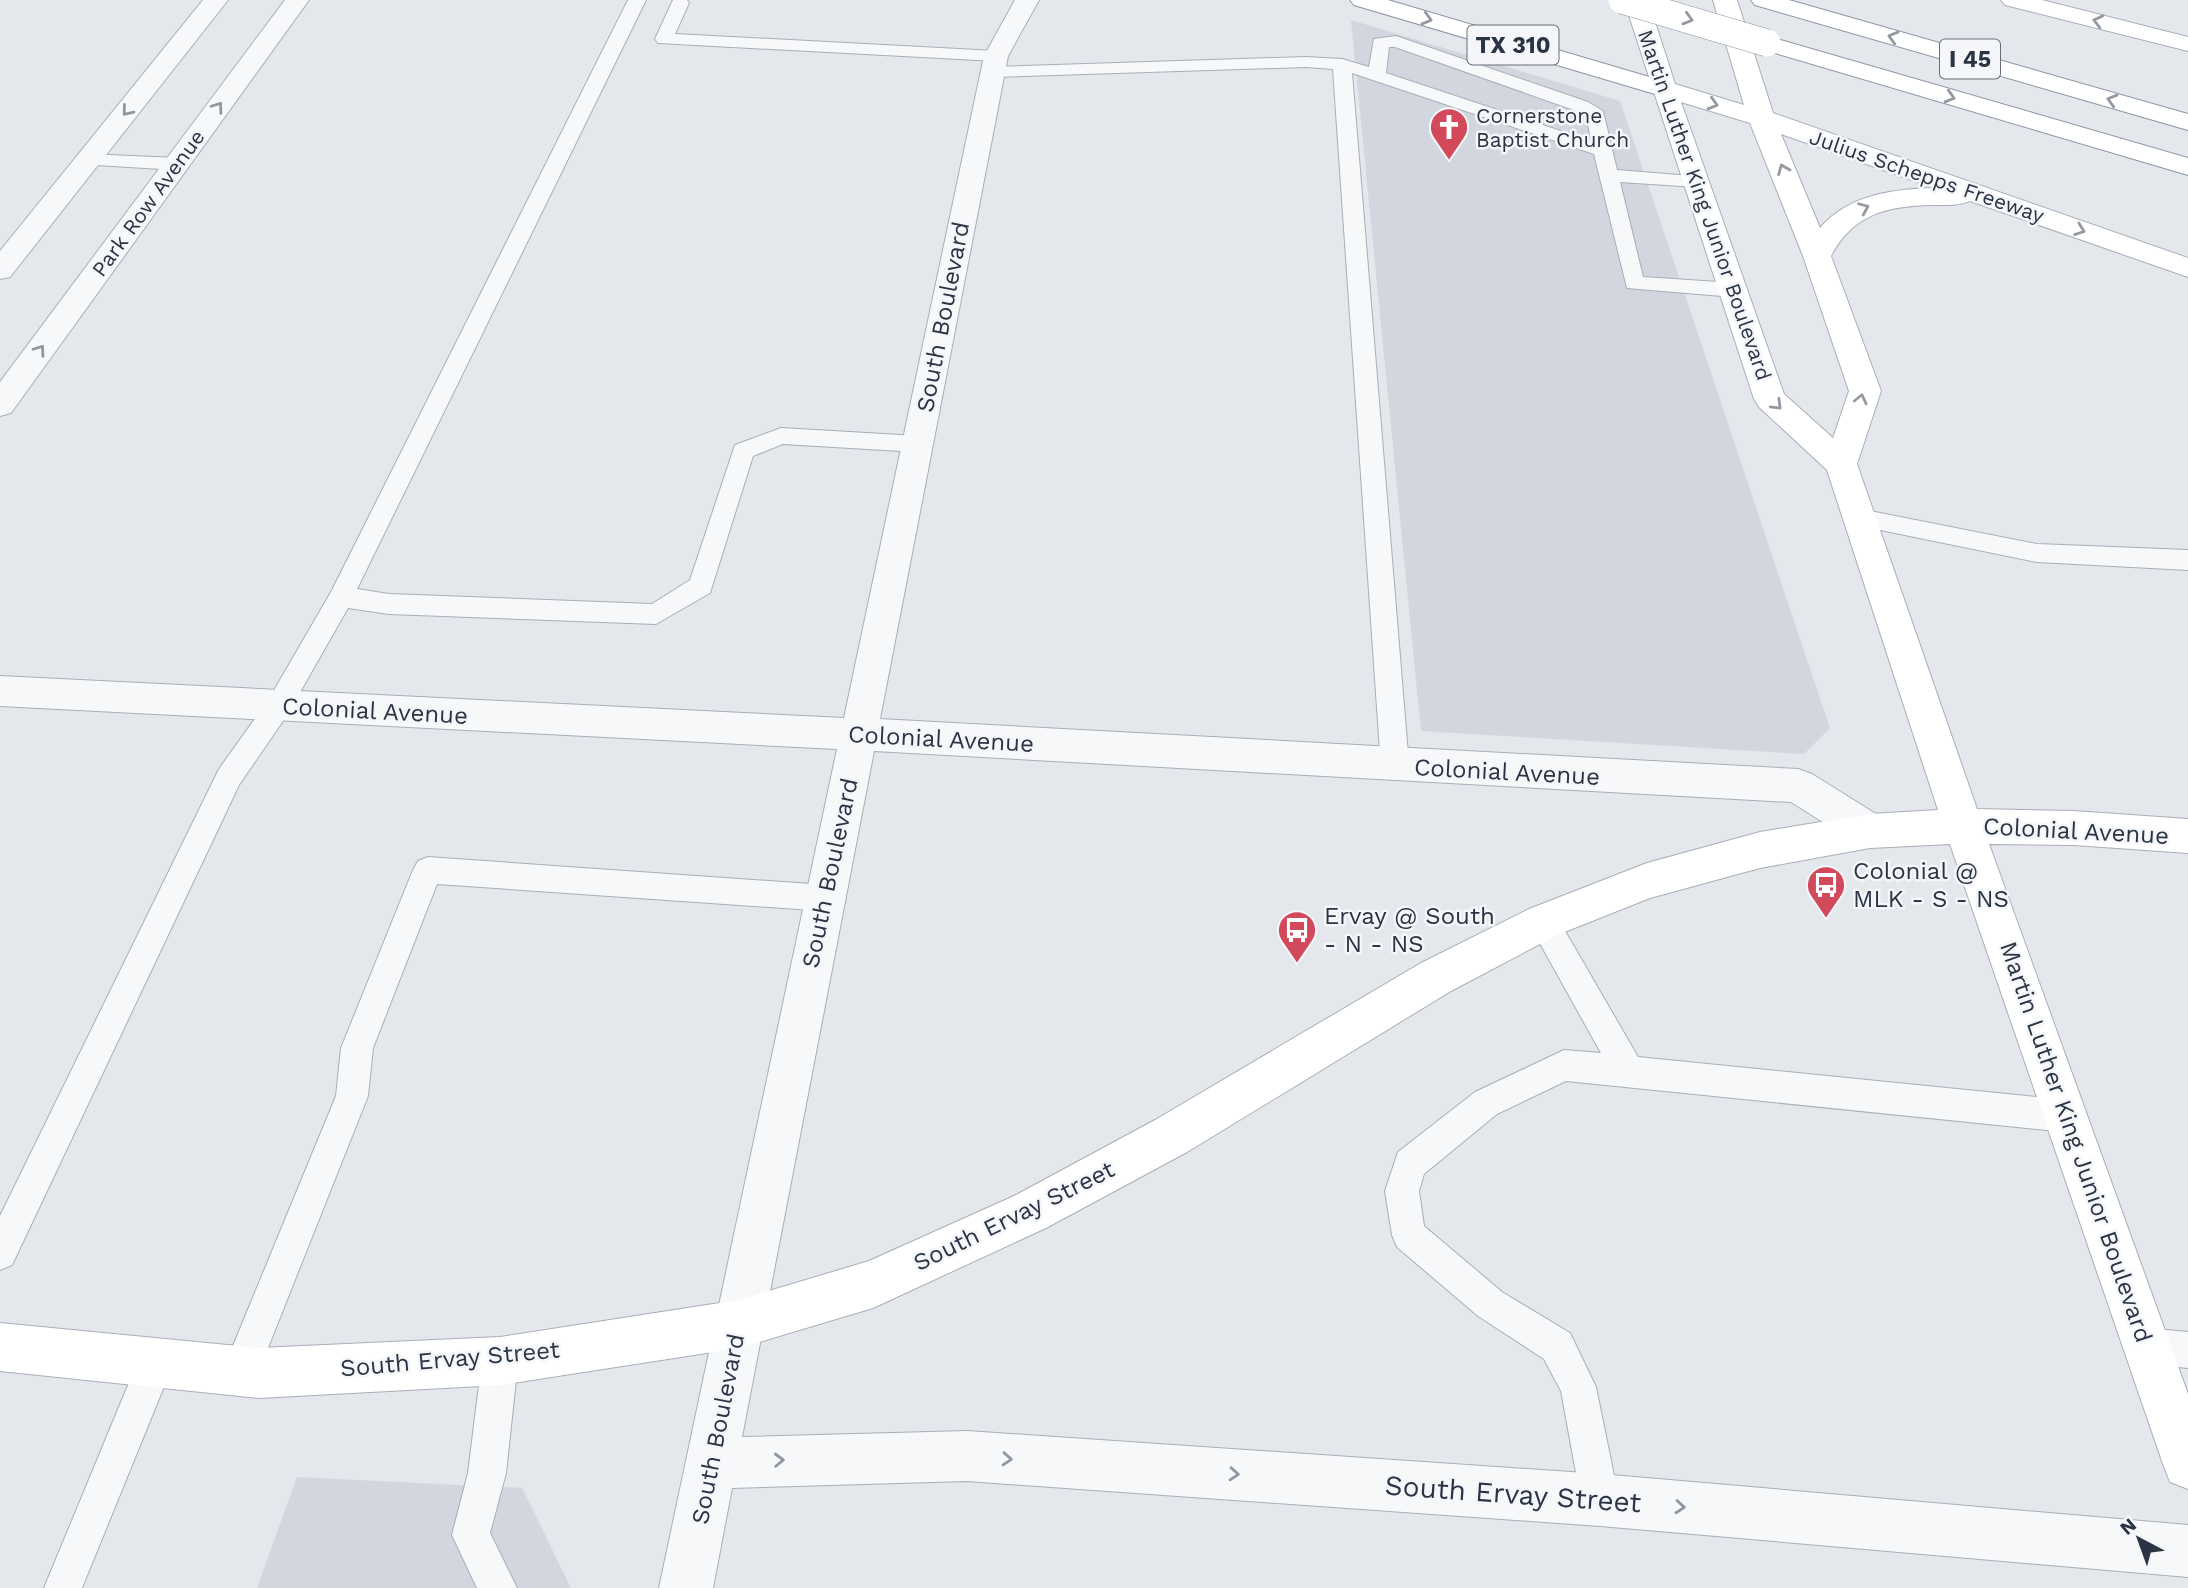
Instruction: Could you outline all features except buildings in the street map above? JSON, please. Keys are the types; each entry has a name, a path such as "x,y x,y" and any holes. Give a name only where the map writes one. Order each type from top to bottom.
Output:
{"main road":[{"name":"TX 310","path":"1362,0 1664,89"},
{"name":"I 45","path":"1622,0 2176,164"},
{"name":"Martin Luther King Junior Boulevard","path":"1636,0 1770,399 1841,464 1963,826 2066,1116 2167,1348 2188,1464"},
{"path":"1725,0 1761,118 1817,256 1865,391 1841,464"},
{"name":"I 45","path":"1763,0 2183,120"},
{"path":"2013,0 2188,44"},
{"name":"Julius Schepps Freeway","path":"1664,89 1761,118 2188,268"},
{"path":"1817,256 1833,229 1865,207 1906,197 1981,195"},
{"name":"South Ervay Street","path":"0,1347 259,1373 500,1360 739,1324 873,1284 1030,1212 1171,1136 1436,977 1543,922 1647,881 1760,850 1870,831 1963,826"},
{"name":"Colonial Avenue","path":"1963,826 2074,828 2188,836"}],"street":[{"path":"0,270 216,0"},
{"name":"Park Row Avenue","path":"0,405 297,0"},
{"name":"South Boulevard","path":"686,1588 995,64 1027,0"},
{"name":"Colonial Avenue","path":"0,691 859,734 1395,766 1798,786 1870,831"},
{"name":"South Ervay Street","path":"711,1463 967,1456 1600,1500 2188,1551"}],"lane":[{"path":"0,1253 229,777 278,707 341,597 637,0"},
{"path":"680,3 664,39 995,64 1342,64 1603,151"},
{"path":"1377,75 1380,43 1396,41 1581,106 1595,115 1634,283 1734,290"},
{"path":"1342,64 1395,766"},
{"path":"87,160 177,164"},
{"path":"1608,175 1697,181"},
{"path":"341,597 389,604 656,614 701,586 743,451 781,436 918,444"},
{"path":"1860,518 2037,553 2188,560"},
{"path":"241,1370 352,1096 357,1048 428,870 825,898"},
{"path":"1543,922 1629,1072"},
{"path":"1600,1500 1578,1387 1557,1346 1490,1304 1409,1235 1402,1191 1410,1164 1486,1103 1564,1066 2066,1116"},
{"path":"498,1588 471,1535 487,1473 500,1360"},
{"path":"63,1588 156,1362"}],"shaded area":[{"path":"1351,20 1620,101 1830,728 1804,754 1421,731"},
{"path":"297,1477 522,1488 571,1588 257,1588"}],"place":[{"name":"Cornerstone Baptist Church","path":"1449,161"},
{"name":"Colonial @ MLK - S - NS","path":"1826,919"},
{"name":"Ervay @ South - N - NS","path":"1297,964"}]}
